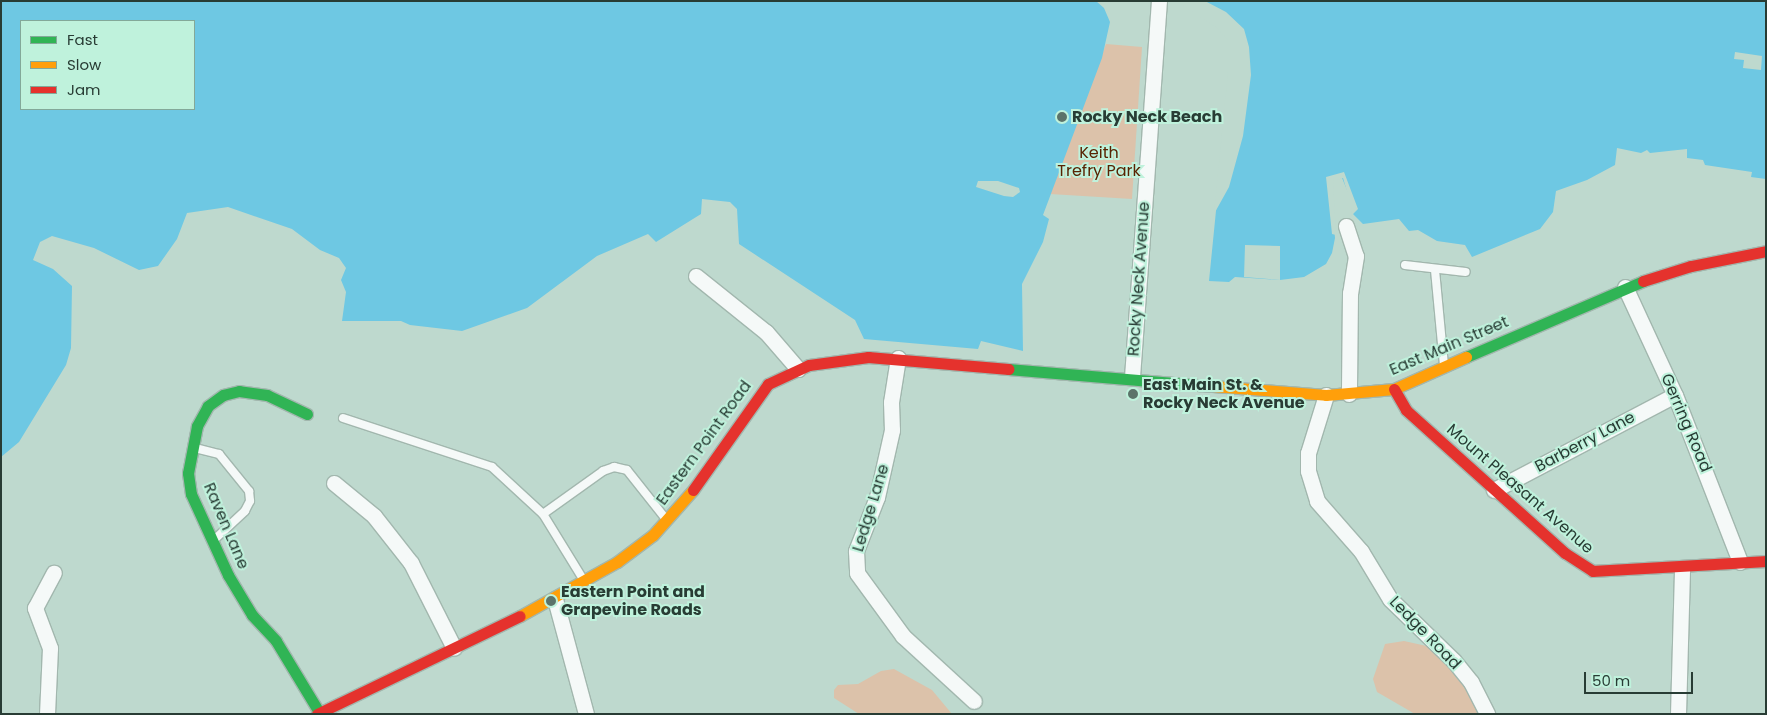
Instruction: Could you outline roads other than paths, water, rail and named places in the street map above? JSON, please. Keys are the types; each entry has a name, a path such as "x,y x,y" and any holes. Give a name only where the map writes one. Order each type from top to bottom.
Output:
{"main road":[{"name":"East Main Street","path":"1132,377 1326,395 1394,389 1625,287 1691,266 1766,250"},
{"name":"Eastern Point Road","path":"325,712 554,600 617,562 667,521 695,488 768,384 798,369 851,357 898,358 1132,377"},
{"name":"Mount Pleasant Avenue","path":"1394,389 1406,410 1571,558 1593,571 1682,568 1766,561"},
{"name":"Raven Lane","path":"307,414 267,395 239,391 223,395 208,406 191,447 188,473 191,494 212,541 252,616 276,641 325,712"}],"street":[{"name":"Rocky Neck Avenue","path":"1132,377 1158,1"},
{"path":"1346,226 1356,256 1350,293 1349,394"},
{"path":"696,276 766,332 798,369"},
{"name":"Gerring Road","path":"1625,287 1675,395 1740,562"},
{"name":"Ledge Lane","path":"898,358 891,402 892,430 877,497 856,551 857,573 903,636 974,701"},
{"name":"Ledge Road","path":"1326,395 1308,453 1308,471 1317,502 1365,556 1390,599 1454,661 1471,682 1487,714"},
{"name":"Barberry Lane","path":"1494,490 1675,395"},
{"path":"334,483 374,516 411,564 454,648"},
{"path":"1678,714 1682,568"},
{"path":"46,714 50,648 35,608 54,573"},
{"path":"554,600 586,714"}],"lane":[{"path":"1405,264 1435,270 1466,272"},
{"path":"1435,270 1444,367"},
{"path":"343,418 492,467 543,514 584,582"},
{"path":"191,447 219,454 249,491 250,501 245,511 212,541"},
{"path":"543,514 602,470 614,467 627,470 667,521"}],"water":[{"path":"1,1 1096,1 1104,8 1110,22 1102,58 1043,215 1049,219 1043,242 1022,284 1023,351 981,341 978,349 864,339 855,320 739,244 737,209 730,202 702,199 701,214 656,242 648,234 597,256 527,308 462,331 410,325 401,321 342,321 346,292 341,280 346,268 339,258 320,250 292,229 228,207 187,213 177,239 158,266 139,270 94,248 52,236 40,242 33,260 53,269 72,286 71,348 66,365 19,442 1,457","holes":["978,181 998,181 1019,188 1020,192 1013,197 976,187"]},
{"path":"1178,1 1766,1 1766,179 1751,177 1752,172 1705,165 1703,160 1687,158 1687,149 1650,153 1647,150 1641,153 1617,148 1615,165 1587,180 1556,191 1553,212 1540,229 1472,257 1465,245 1437,241 1418,230 1409,231 1399,219 1363,224 1353,214 1355,209 1342,178 1330,180 1335,238 1332,253 1326,264 1304,277 1280,280 1235,277 1229,282 1209,281 1232,50 1226,32"}],"place":[{"name":"Rocky Neck Beach","path":"1062,117"},
{"name":"East Main St. & Rocky Neck Avenue","path":"1133,394"},
{"name":"Eastern Point and Grapevine Roads","path":"551,601"}],"park label":[{"name":"Keith Trefry Park","path":"1099,162"}]}
